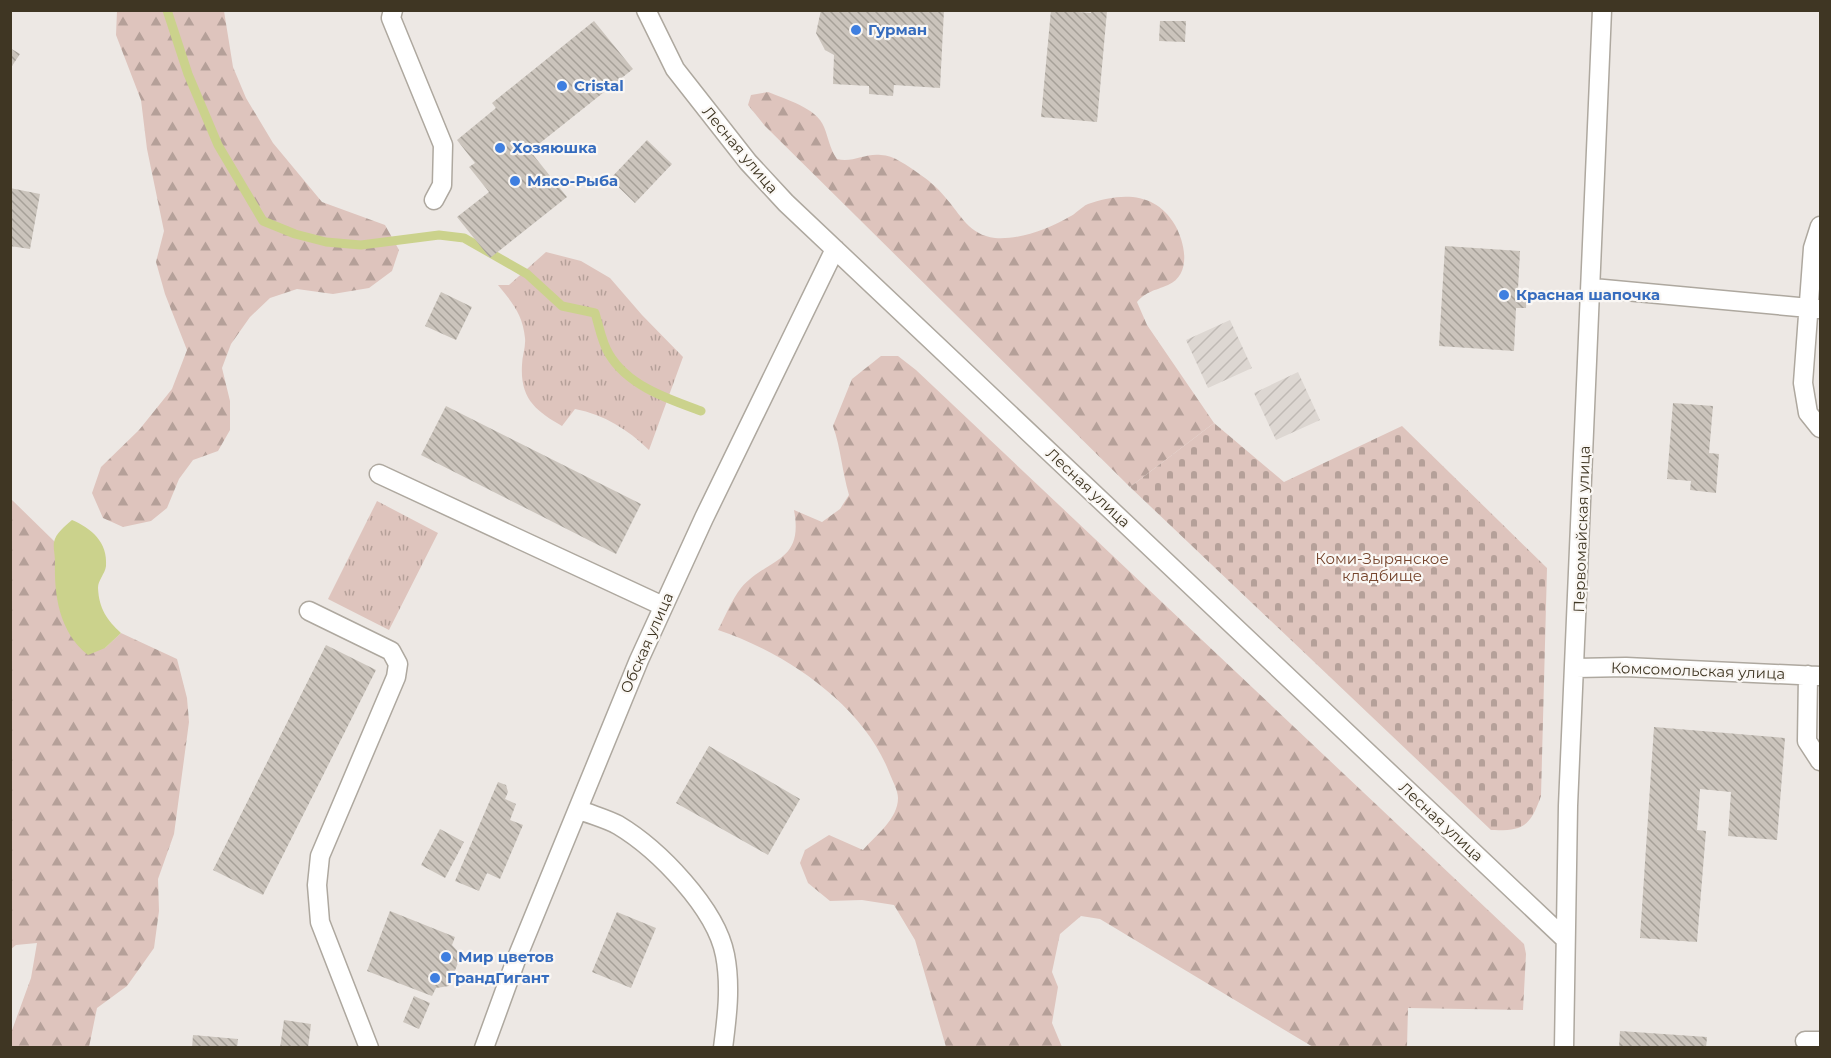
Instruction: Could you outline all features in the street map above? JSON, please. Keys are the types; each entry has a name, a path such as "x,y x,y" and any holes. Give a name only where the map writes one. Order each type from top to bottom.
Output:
{"street":[{"path":"393,10 391,18 443,145 442,185 435,200"},
{"name":"Лесная улица","path":"646,10 675,69 748,162 786,203 1564,938"},
{"name":"Первомайская улица","path":"1564,1047 1564,938 1593,288 1602,10"},
{"path":"1821,226 1813,248 1815,309 1804,398 1808,413 1821,428"},
{"name":"Обская улица","path":"484,1047 516,960 663,606 835,249"},
{"path":"1593,288 1815,309"},
{"path":"379,474 663,606"},
{"path":"309,611 391,651 398,664 396,677 320,856 317,885 320,922 369,1047"},
{"name":"Комсомольская улица","path":"1576,668 1626,667 1814,676"},
{"path":"1814,676 1807,741 1821,761"},
{"path":"580,810 616,824 633,836 691,891 705,911 718,933 725,954 728,982 723,1047"}],"shaded area":[{"path":"1230,320 1252,368 1208,388 1186,340"},
{"path":"1298,372 1320,420 1276,440 1254,393"},
{"path":"72,520 86,527 101,543 106,557 106,566 98,585 100,602 105,614 121,633 105,648 88,655 70,635 57,600 54,542 59,533"}],"green space":[{"path":"117,11 224,11 233,67 246,98 273,143 322,202 385,225 399,250 392,271 369,288 333,294 297,289 270,298 250,317 231,344 222,368 230,401 230,430 218,451 193,460 179,479 167,508 151,521 123,527 103,518 92,493 101,467 139,430 172,389 187,350 165,294 156,262 164,231 147,149 141,100 116,35"},
{"path":"768,92 800,105 815,115 824,127 837,159 848,160 886,155 900,161 932,184 966,223 978,233 986,236 1004,238 1034,233 1072,216 1088,204 1101,200 1137,198 1158,206 1167,214 1179,232 1184,249 1183,266 1176,280 1148,293 1137,302 1147,325 1214,423 1130,487 765,126 748,105 751,95"},
{"path":"546,252 581,261 610,278 683,357 649,450 615,424 586,412 575,409 562,426 537,409 527,395 522,377 525,341 522,322 512,303 498,285 509,285"},
{"path":"881,356 898,356 916,370 1524,944 1526,954 1523,1010 1408,1008 1407,1047 1313,1047 1100,919 1081,916 1060,934 1052,972 1058,987 1052,1023 1062,1047 946,1047 915,940 894,905 862,900 830,901 808,883 800,863 805,850 829,835 863,850 890,820 897,806 898,795 877,748 861,725 819,684 769,652 718,630 741,588 789,550 794,541 796,528 794,510 822,522 840,509 849,495 833,426 852,379"},
{"name":"Коми-Зырянское кладбище","path":"1214,423 1284,482 1402,426 1547,568 1541,796 1533,815 1524,825 1518,828 1491,830 1130,487"},
{"path":"11,499 54,541 55,554 105,648 121,633 177,659 187,698 189,722 174,834 158,879 159,911 154,948 127,986 97,1008 89,1047 11,1048 11,1033 31,978 37,943 16,945 11,949"},
{"path":"377,501 438,533 389,630 328,599"}],"building":[{"path":"821,10 944,10 940,88 894,85 893,96 869,94 869,86 833,84 834,55 825,50 816,33"},
{"path":"1051,10 1091,13 1091,10 1107,11 1097,122 1041,117"},
{"path":"594,21 633,69 530,151 567,197 490,258 457,217 489,192 469,167 475,163 457,140 496,108 492,103"},
{"path":"1160,21 1186,21 1185,42 1159,41"},
{"path":"10,48 20,54 10,69"},
{"path":"647,140 672,164 635,203 610,179"},
{"path":"10,188 40,194 30,249 10,246"},
{"path":"1445,246 1520,251 1518,289 1527,289 1526,308 1516,308 1514,351 1439,346"},
{"path":"441,292 472,307 456,340 425,326"},
{"path":"1673,403 1713,406 1709,453 1719,454 1716,493 1690,490 1691,481 1667,479"},
{"path":"446,406 641,504 616,554 421,455"},
{"path":"326,645 376,670 263,895 213,870"},
{"path":"1654,727 1785,738 1777,840 1728,836 1731,792 1700,789 1697,830 1706,831 1697,942 1640,938"},
{"path":"709,746 800,799 768,855 676,803"},
{"path":"498,782 506,785 508,792 505,799 516,804 510,820 523,825 500,879 487,873 479,891 455,881"},
{"path":"440,829 464,842 445,878 421,865"},
{"path":"390,911 455,937 452,945 461,955 449,986 436,988 432,996 367,971"},
{"path":"617,912 656,928 631,988 592,972"},
{"path":"414,996 430,1003 419,1029 403,1022"},
{"path":"284,1020 311,1024 308,1048 280,1048"},
{"path":"1620,1031 1707,1037 1706,1048 1619,1048"},
{"path":"193,1035 238,1039 237,1048 192,1048"}],"waterway":[{"path":"167,10 188,74 218,145 263,221 295,234 326,242 361,245 439,235 464,238 527,274 562,306 595,313 607,350 627,375 650,390 701,411"}],"place":[{"name":"Гурман","path":"856,30"},
{"name":"Cristal","path":"562,86"},
{"name":"Хозяюшка","path":"500,148"},
{"name":"Мясо-Рыба","path":"515,181"},
{"name":"Красная шапочка","path":"1504,295"},
{"name":"Мир цветов","path":"446,957"},
{"name":"ГрандГигант","path":"435,978"}]}
